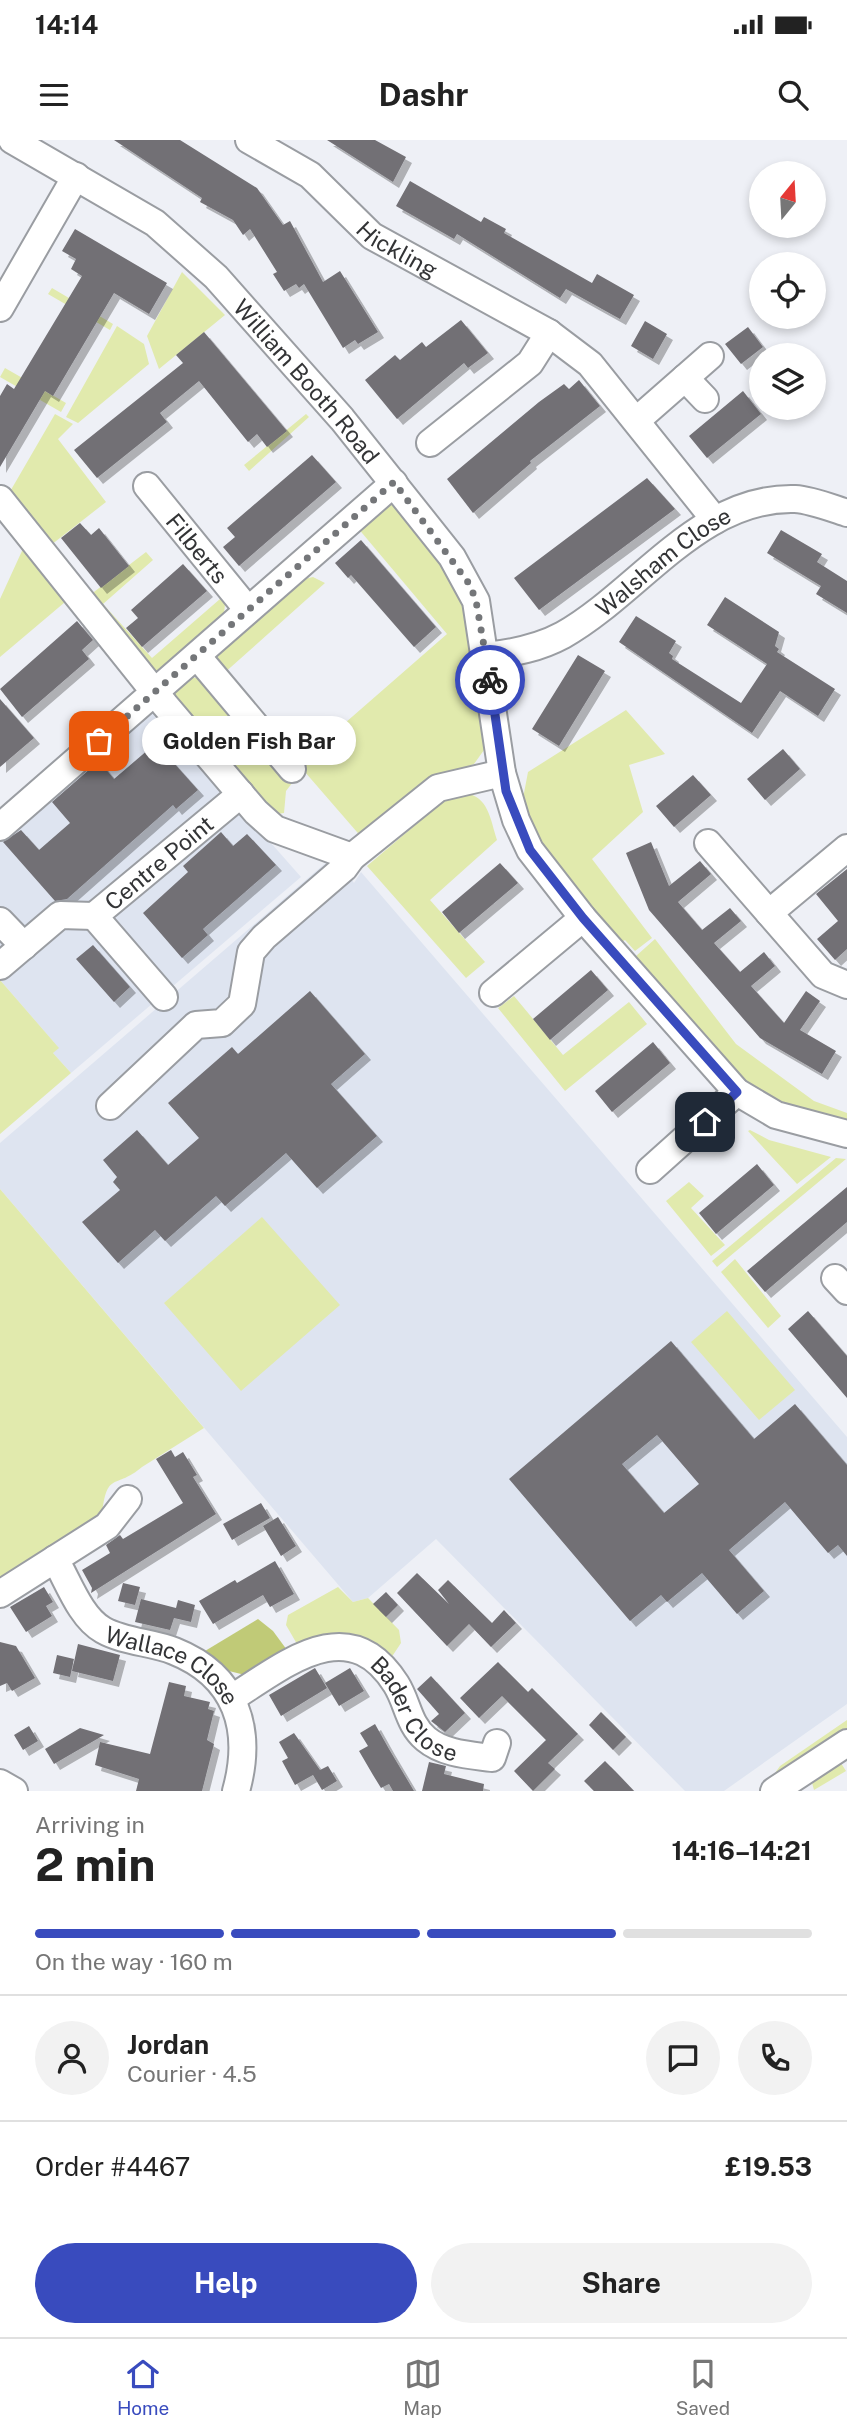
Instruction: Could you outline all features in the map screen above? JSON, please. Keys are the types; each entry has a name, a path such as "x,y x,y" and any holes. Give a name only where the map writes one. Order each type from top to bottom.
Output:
{"street":[{"name":"William Booth Road","path":"12,140 155,223 215,277 342,419 394,482 470,585 476,601 486,656 502,773 516,820 530,850 583,918 737,1092 776,1115 847,1134"},
{"name":"Hickling","path":"258,142 310,175 372,236 549,333 590,364 715,520"},
{"path":"0,308 76,176"},
{"path":"430,443 442,417 530,363 549,333"},
{"path":"637,420 710,356"},
{"path":"685,378 705,399"},
{"path":"0,827 394,482"},
{"name":"Filberts","path":"147,486 248,610"},
{"path":"0,499 241,794 275,829 352,857"},
{"name":"Walsham Close","path":"486,656 522,652 563,635 715,520 757,504 796,499 847,513"},
{"path":"197,656 292,769"},
{"path":"110,1106 196,1026 222,1023 242,1004 251,952 264,937 344,868 352,857 438,788 502,773"},
{"name":"Centre Point","path":"164,997 94,916 241,794"},
{"path":"708,844 822,975 847,985"},
{"path":"769,913 847,848"},
{"path":"0,966 60,915 94,916"},
{"path":"493,993 583,918"},
{"path":"0,921 24,946"},
{"path":"650,1170 737,1092"},
{"path":"0,1594 107,1525 128,1500"},
{"name":"Wallace Close","path":"55,1559 87,1615 102,1629 173,1650 195,1661 215,1677 232,1698 243,1737 244,1754 236,1791"},
{"name":"Bader Close","path":"232,1698 300,1655 330,1646 360,1648 386,1670 398,1688 412,1724 428,1741 456,1754 493,1759"},
{"path":"774,1791 847,1743"},
{"path":"0,1783 14,1791"}],"shaded area":[{"path":"152,708 301,877 71,1073 53,1053 58,1047 0,980 0,841"},
{"path":"329,860 344,868 354,883 361,872 847,1437 847,1704 724,1791 685,1791 436,1539 368,1598 353,1602 0,1189 0,1143"}],"green space":[{"path":"182,272 225,315 159,369 147,336"},
{"path":"52,288 113,324 110,330 48,294"},
{"path":"117,326 144,344 149,364 78,423 66,417"},
{"path":"5,368 66,403 61,412 0,377"},
{"path":"55,414 73,424 58,439 106,502 51,545 8,495"},
{"path":"306,414 309,417 249,471 244,465"},
{"path":"391,499 459,581 465,600 484,726 484,750 474,764 441,776 363,839 298,764 447,634 357,527"},
{"path":"27,540 71,597 0,657 0,599"},
{"path":"146,552 153,560 103,604 152,658 220,599 225,604 224,614 157,679 90,595"},
{"path":"313,577 325,583 222,675 216,663 219,652 304,579"},
{"path":"186,676 201,679 296,778 286,791 284,813 277,814 262,808 166,695"},
{"path":"626,710 665,754 629,765 643,812 592,859 652,938 635,951 625,940 620,943 537,839 520,796 524,793 528,772"},
{"path":"465,793 473,795 484,804 497,840 430,900 485,962 466,978 367,866 441,803"},
{"path":"655,939 736,1044 814,1101 847,1113 847,1122 790,1109 752,1090 686,1021 636,956"},
{"path":"0,980 59,1048 53,1053 71,1073 0,1134"},
{"path":"514,996 563,1055 629,1002 647,1024 565,1091 498,1008"},
{"path":"748,1131 769,1140 831,1157 797,1184"},
{"path":"836,1158 846,1159 717,1267 712,1261"},
{"path":"689,1182 704,1196 691,1208 725,1245 711,1256 666,1201"},
{"path":"0,1189 204,1428 133,1474 114,1483 107,1492 102,1515 0,1579"},
{"path":"262,1217 340,1305 241,1391 164,1303"},
{"path":"735,1259 781,1316 768,1328 721,1272"},
{"path":"727,1311 795,1390 759,1420 691,1342"},
{"path":"338,1587 353,1602 368,1598 399,1630 401,1643 391,1658 332,1635 297,1644 286,1625 288,1615"},
{"path":"258,1619 273,1631 287,1650 245,1675 229,1671 205,1651"},
{"path":"847,1720 847,1731 775,1773 780,1766"},
{"path":"839,1760 846,1771 814,1790 811,1779"}],"building":[{"path":"114,140 180,140 257,188 283,225 290,221 323,282 340,271 378,332 358,344 355,340 343,348 304,284 299,288 296,284 284,291 273,274 277,272 250,229 243,235 233,220 200,202 202,198"},
{"path":"327,140 375,140 406,157 393,182"},
{"path":"410,181 481,222 484,217 506,229 504,233 592,283 597,274 634,295 620,319 566,289 560,298 457,234 454,239 396,206"},
{"path":"75,229 167,283 149,314 114,293 53,396 45,391 0,467 0,396 7,384 14,389 82,276 71,269 76,259 62,251"},
{"path":"461,320 488,353 468,368 464,363 397,419 365,380 395,355 400,360 422,342 426,347"},
{"path":"645,321 667,334 653,359 631,346"},
{"path":"748,327 760,343 749,343 749,358 741,364 725,344"},
{"path":"204,332 287,431 267,447 257,434 248,442 199,381 160,413 167,422 97,478 74,450 183,363 176,355"},
{"path":"579,380 600,406 530,461 531,463 473,513 447,479 539,402 564,384 569,389"},
{"path":"743,391 749,399 749,420 754,420 707,458 689,436"},
{"path":"312,455 336,482 239,566 223,547 235,537 227,528"},
{"path":"647,478 675,509 539,610 514,578"},
{"path":"80,523 91,535 99,528 129,566 101,588 61,538"},
{"path":"781,530 822,554 817,562 847,581 847,613 816,594 821,586 767,553"},
{"path":"361,540 436,627 414,647 351,575 348,578 335,563"},
{"path":"183,564 207,591 142,647 126,628 138,618 131,610"},
{"path":"725,597 779,632 775,646 779,649 777,652 835,689 818,716 780,691 752,733 619,642 636,616 676,641 669,653 673,656 672,659 741,703 767,664 707,625"},
{"path":"77,621 93,640 82,650 89,659 22,717 0,689"},
{"path":"578,655 605,671 559,746 532,729"},
{"path":"0,699 34,738 0,767"},
{"path":"156,743 198,790 176,809 173,805 67,899 55,901 3,842 21,830 39,850 70,823 52,802 99,761 114,779"},
{"path":"783,749 800,769 765,800 747,779"},
{"path":"693,775 711,795 674,827 656,806"},
{"path":"221,832 233,846 247,834 276,865 203,929 208,935 182,958 143,913 188,872 183,866"},
{"path":"651,842 669,886 700,861 711,874 678,902 702,930 730,908 741,921 714,943 740,972 764,952 775,966 751,986 784,1023 806,991 820,1001 800,1030 836,1051 822,1074 760,1038 649,910 626,853"},
{"path":"500,863 518,883 459,933 442,912"},
{"path":"847,869 847,949 835,960 817,939 838,921 816,894"},
{"path":"93,945 130,987 114,1002 76,959"},
{"path":"591,970 608,990 550,1040 533,1019"},
{"path":"310,991 365,1054 331,1084 377,1136 317,1188 286,1153 225,1206 216,1196 165,1241 155,1230 118,1263 82,1222 120,1190 113,1182 117,1177 103,1160 137,1130 168,1165 199,1138 168,1103 232,1047 238,1054"},
{"path":"653,1042 670,1063 612,1112 595,1091"},
{"path":"757,1164 774,1185 716,1234 699,1213"},
{"path":"847,1187 847,1222 765,1292 747,1271"},
{"path":"808,1311 847,1356 847,1398 788,1329"},
{"path":"671,1341 754,1439 795,1404 847,1465 847,1556 838,1545 828,1553 785,1502 729,1550 764,1591 737,1614 702,1573 667,1602 661,1595 630,1621 509,1479","holes":["657,1435 699,1484 664,1513 622,1464"]},
{"path":"171,1450 175,1457 183,1452 197,1475 193,1477 216,1514 91,1593 92,1588 82,1570 110,1553 106,1545 120,1535 123,1539 183,1503 156,1459"},
{"path":"261,1503 270,1518 232,1540 223,1524"},
{"path":"278,1517 296,1546 281,1556 263,1526"},
{"path":"275,1561 294,1594 270,1607 263,1595 213,1624 199,1601"},
{"path":"417,1573 449,1604 438,1590 448,1580 492,1623 504,1610 516,1623 491,1647 469,1624 447,1646 397,1593"},
{"path":"123,1583 140,1587 135,1605 118,1601"},
{"path":"44,1587 53,1602 46,1606 52,1616 26,1632 10,1607"},
{"path":"386,1592 398,1605 386,1617 373,1604"},
{"path":"141,1599 176,1608 178,1600 195,1605 191,1622 174,1618 170,1630 135,1622"},
{"path":"0,1642 16,1646 35,1678 12,1691 7,1683 0,1686"},
{"path":"78,1644 120,1655 113,1681 72,1671"},
{"path":"57,1655 74,1659 70,1677 53,1673"},
{"path":"498,1662 528,1692 532,1688 578,1734 548,1763 555,1769 533,1791 514,1771 546,1740 502,1696 479,1718 460,1698"},
{"path":"315,1668 327,1688 281,1716 269,1695"},
{"path":"350,1668 364,1691 339,1706 325,1683"},
{"path":"431,1676 465,1713 445,1732 431,1721 439,1714 417,1689"},
{"path":"169,1682 186,1686 184,1696 210,1702 208,1709 214,1711 207,1740 214,1744 202,1791 136,1791 139,1779 95,1765 100,1742 150,1754"},
{"path":"601,1712 626,1737 613,1750 589,1725"},
{"path":"375,1724 414,1791 393,1791 389,1784 381,1788 359,1751 368,1746 360,1733"},
{"path":"29,1726 38,1741 23,1750 14,1735"},
{"path":"80,1728 104,1735 54,1764 45,1749"},
{"path":"294,1733 320,1770 328,1766 337,1781 322,1790 313,1775 295,1785 282,1761 288,1758 279,1742"},
{"path":"605,1761 634,1791 594,1791 584,1781"},
{"path":"429,1762 446,1766 444,1774 484,1784 483,1791 422,1791"}],"way so far":[{"path":"99,741 394,482 452,557 470,585 476,601 490,680"}],"place":[{"name":"Golden Fish Bar","path":"99,741"}],"route":[{"path":"490,680 506,791 530,850 583,918 737,1092 705,1122"}]}
